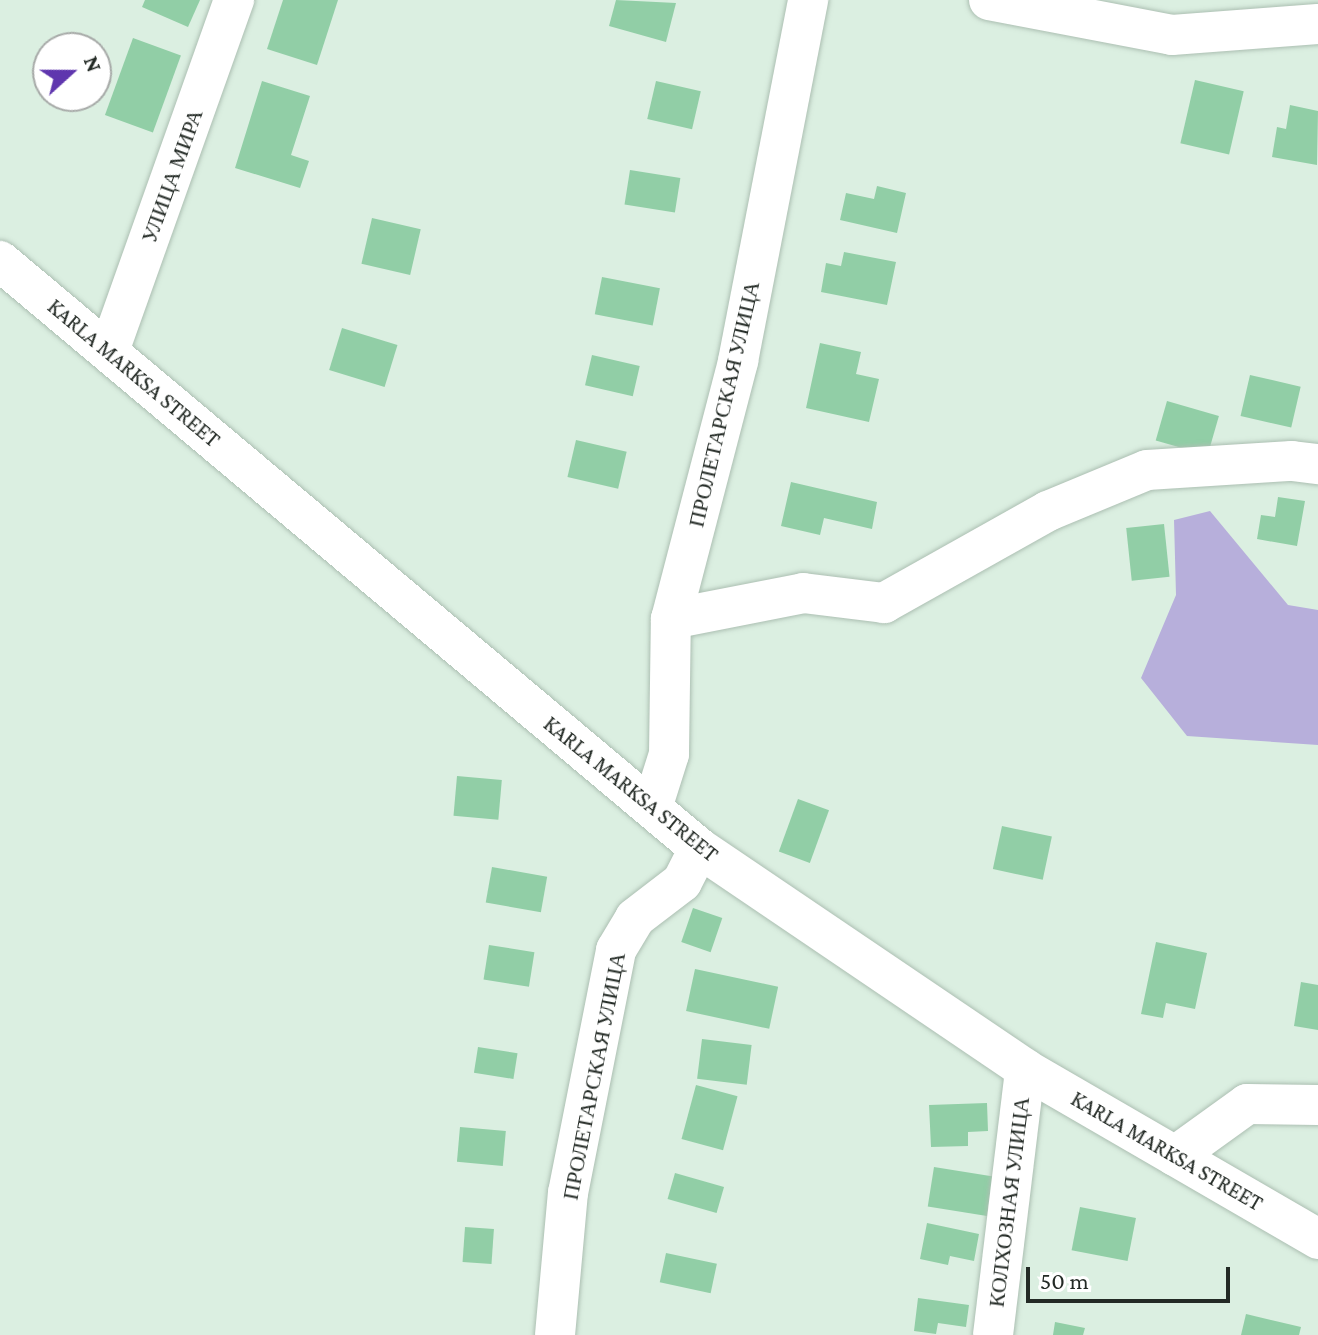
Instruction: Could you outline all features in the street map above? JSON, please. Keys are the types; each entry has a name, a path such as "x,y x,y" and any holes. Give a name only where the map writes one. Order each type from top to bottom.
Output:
{"street":[{"name":"УЛИЦА МИРА","path":"109,351 234,0"},
{"name":"ПРОЛЕТАРСКАЯ УЛИЦА","path":"652,808 669,754 671,619 738,361 808,0"},
{"path":"989,0 1172,35 1318,24"},
{"name":"KARLA MARKSA STREET","path":"0,261 699,848 1025,1069 1318,1239"},
{"path":"671,619 803,593 884,603 1048,511 1147,470 1292,461 1318,464"},
{"name":"ПРОЛЕТАРСКАЯ УЛИЦА","path":"555,1335 568,1193 616,950 635,918 682,882 699,848"},
{"name":"КОЛХОЗНАЯ УЛИЦА","path":"993,1335 1025,1069"},
{"path":"1175,1156 1247,1104 1318,1105"}],"shaded area":[{"path":"1210,511 1288,605 1318,610 1318,745 1187,736 1141,678 1176,595 1174,520"}],"building":[{"path":"145,0 200,0 188,27 142,7"},
{"path":"283,0 338,0 317,65 267,49"},
{"path":"616,0 676,3 666,42 609,26"},
{"path":"133,38 181,55 153,132 105,115 112,112 112,96"},
{"path":"1195,80 1244,91 1229,155 1180,143"},
{"path":"262,81 310,96 291,155 309,161 300,188 235,168"},
{"path":"656,81 701,91 692,129 647,119"},
{"path":"1290,105 1318,111 1317,165 1272,157 1277,127 1286,129"},
{"path":"630,170 680,178 675,213 625,205"},
{"path":"877,186 906,193 897,233 840,220 846,193 874,199"},
{"path":"372,218 421,229 410,275 361,264"},
{"path":"844,252 896,262 887,305 821,292 826,263 841,266"},
{"path":"602,277 660,288 653,326 595,314"},
{"path":"342,328 397,345 385,387 329,370"},
{"path":"820,343 861,352 856,374 879,379 869,422 806,408"},
{"path":"592,355 640,366 633,396 585,385"},
{"path":"1250,375 1301,387 1291,428 1241,416"},
{"path":"1167,401 1219,416 1208,455 1156,440"},
{"path":"576,440 627,452 618,489 567,477"},
{"path":"791,482 877,502 872,529 824,518 820,535 781,526"},
{"path":"1278,497 1305,501 1297,546 1257,539 1261,515 1275,517"},
{"path":"1164,524 1170,577 1132,581 1126,528"},
{"path":"457,776 502,780 498,820 454,816"},
{"path":"798,799 829,810 810,863 779,852"},
{"path":"1002,826 1052,837 1043,880 993,869"},
{"path":"492,867 547,877 541,912 486,902"},
{"path":"693,908 722,918 711,952 681,942"},
{"path":"1156,942 1207,953 1195,1009 1166,1003 1163,1018 1141,1014"},
{"path":"489,945 534,952 529,987 484,980"},
{"path":"695,969 778,987 769,1029 686,1011"},
{"path":"1301,982 1318,985 1318,1030 1294,1026"},
{"path":"702,1039 752,1045 747,1085 697,1079"},
{"path":"478,1047 518,1053 513,1079 474,1073"},
{"path":"696,1085 738,1096 723,1150 682,1139"},
{"path":"987,1103 988,1131 968,1132 968,1146 931,1147 929,1105"},
{"path":"460,1127 506,1131 503,1166 457,1162"},
{"path":"934,1167 993,1176 987,1216 928,1207"},
{"path":"675,1173 724,1187 717,1213 668,1199"},
{"path":"1080,1207 1136,1218 1128,1261 1072,1250"},
{"path":"927,1223 979,1234 974,1261 950,1256 948,1265 920,1259"},
{"path":"465,1227 494,1229 491,1264 463,1262"},
{"path":"666,1253 717,1264 711,1293 660,1282"},
{"path":"918,1298 969,1305 966,1327 938,1323 936,1334 914,1331"},
{"path":"1246,1314 1301,1327 1299,1335 1241,1335"},
{"path":"1055,1322 1085,1328 1083,1335 1053,1335"}]}
